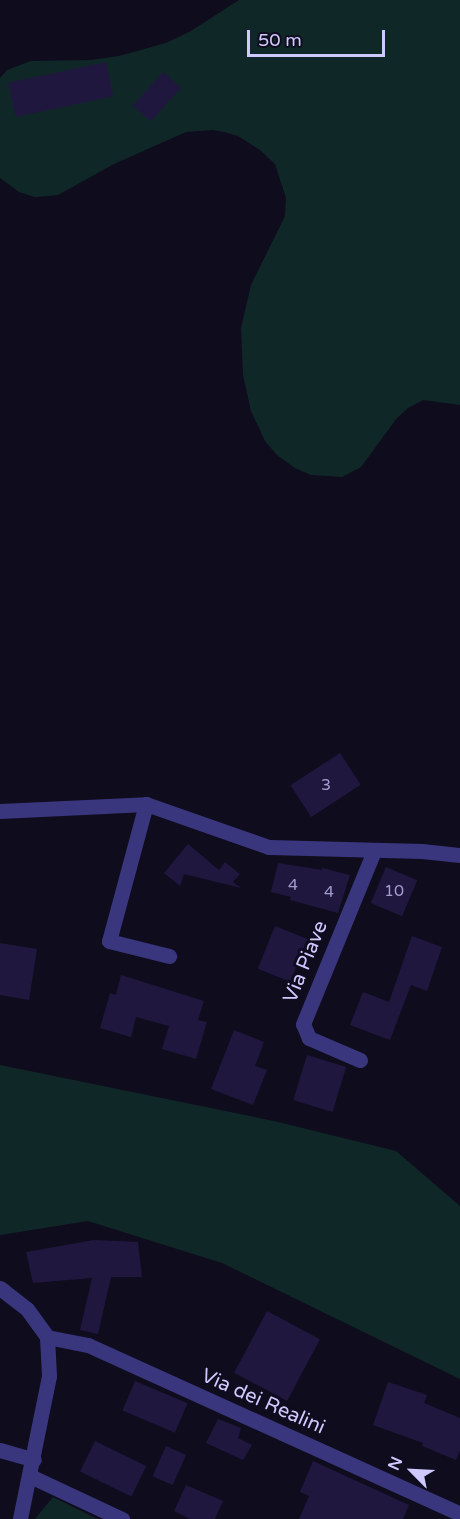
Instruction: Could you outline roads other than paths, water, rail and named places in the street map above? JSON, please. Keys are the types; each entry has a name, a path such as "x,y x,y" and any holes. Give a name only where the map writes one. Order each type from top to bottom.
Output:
{"street":[{"path":"146,804 109,941 169,956"},
{"path":"0,811 146,804 269,848 422,851 460,855"},
{"name":"Via Piave","path":"360,1060 309,1038 303,1024 374,851"},
{"path":"0,1288 27,1309 46,1336 49,1376 34,1460 20,1519"},
{"name":"Via dei Realini","path":"46,1336 88,1345 460,1514"},
{"path":"0,1450 34,1460"},
{"path":"30,1476 122,1519"}]}
